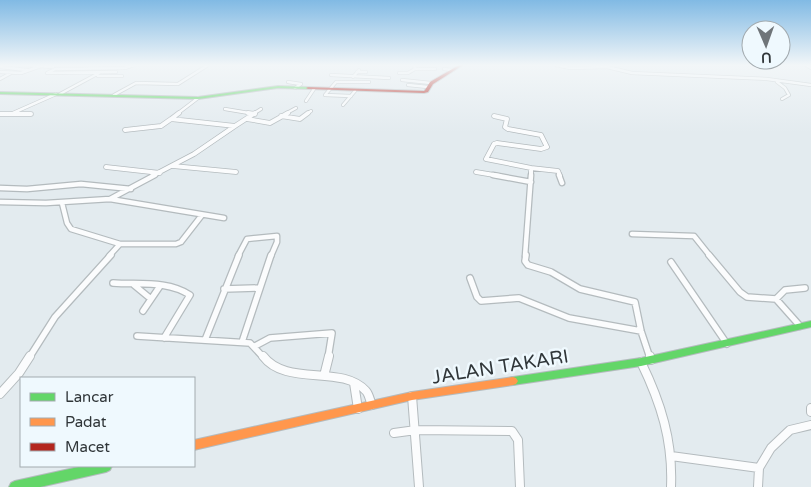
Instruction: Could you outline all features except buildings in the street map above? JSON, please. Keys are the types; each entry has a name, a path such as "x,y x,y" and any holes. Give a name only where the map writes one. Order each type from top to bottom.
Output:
{"street":[{"path":"60,94 72,88"},
{"path":"13,113 73,88"},
{"path":"114,96 128,88"},
{"path":"0,93 198,98 260,88 424,92 428,88"},
{"path":"782,99 788,96 789,93 783,88"},
{"path":"306,101 314,89"},
{"path":"343,105 361,89"},
{"path":"125,130 161,126 198,98"},
{"path":"246,119 270,123 296,108"},
{"path":"225,109 255,114"},
{"path":"110,199 132,189 209,145 261,109"},
{"path":"281,116 300,119 310,111"},
{"path":"0,114 30,114"},
{"path":"494,116 507,119 505,127 508,129 542,135 546,147 541,149 497,143 494,144 486,159 558,172 562,183"},
{"path":"171,119 235,126"},
{"path":"172,166 236,172"},
{"path":"106,167 160,173"},
{"path":"530,168 531,182 525,260 528,265 551,272 580,289 635,302 641,331 651,360"},
{"path":"476,172 531,182"},
{"path":"0,188 45,188 81,184 132,189"},
{"path":"0,202 62,202 110,199 224,218"},
{"path":"62,202 66,223 71,229 120,244 176,244 181,242 202,215"},
{"path":"632,234 694,236 740,292 748,297 776,299 800,326"},
{"path":"205,340 234,264 247,239 277,236 277,242 265,269 242,342"},
{"path":"0,394 19,373 55,317 120,244"},
{"path":"672,262 728,344"},
{"path":"470,278 477,297 481,301 519,298 569,318 641,331"},
{"path":"113,283 178,287 190,295 164,338"},
{"path":"134,285 151,299"},
{"path":"143,311 160,286"},
{"path":"224,289 260,288"},
{"path":"776,299 785,290 805,288"},
{"name":"JALAN TAKARI","path":"195,445 412,396 641,362 811,324"},
{"path":"255,346 270,338 332,333 333,337 324,376"},
{"path":"137,336 242,342 255,346 269,366 276,369 324,376 354,384 366,391 372,405"},
{"path":"641,362 661,403 667,421 671,456 671,487"},
{"path":"354,384 358,409"},
{"path":"412,396 419,487"},
{"path":"758,487 759,468 771,448 790,430 811,424"},
{"path":"394,433 416,430 512,431 518,440 520,487"},
{"path":"671,456 759,468"},
{"path":"15,487 35,485 102,467"}],"traffic: fast":[{"path":"0,93 198,98 273,88"},
{"path":"300,88 308,88"},
{"path":"513,381 641,362 811,324"},
{"path":"15,487 102,467"}],"traffic: slow":[{"path":"195,445 412,396 513,381"}],"traffic: jam":[{"path":"308,88 424,92 429,88"}]}
